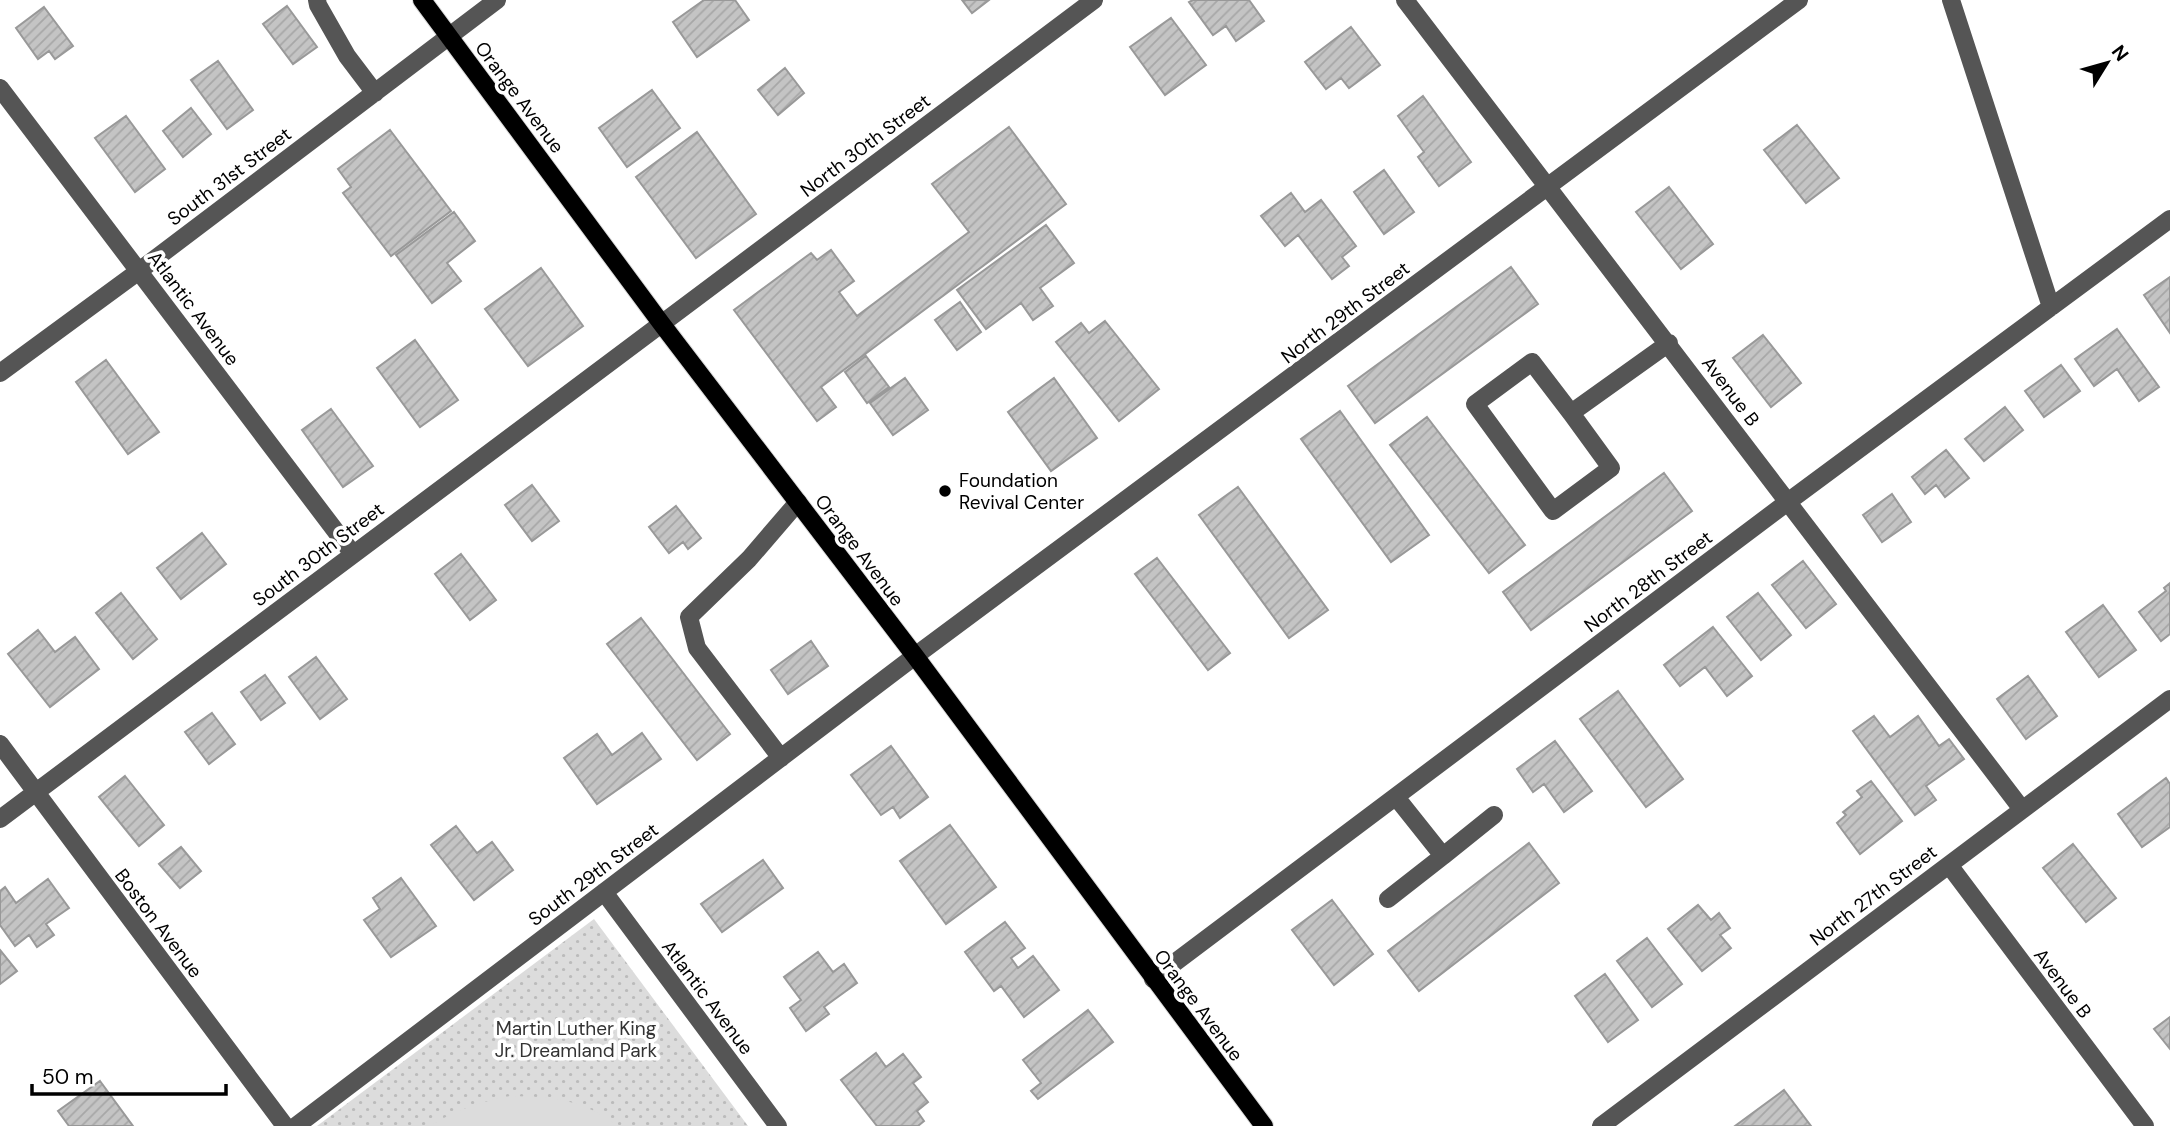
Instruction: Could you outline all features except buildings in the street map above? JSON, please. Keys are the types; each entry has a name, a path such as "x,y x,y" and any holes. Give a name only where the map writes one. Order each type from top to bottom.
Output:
{"main road":[{"name":"Orange Avenue","path":"422,0 1264,1126"}],"street":[{"path":"317,0 347,56 374,93"},
{"name":"South 31st Street","path":"0,373 498,0"},
{"name":"North 30th Street","path":"661,323 1094,0"},
{"name":"Avenue B","path":"1405,0 2021,808"},
{"name":"North 29th Street","path":"915,656 1799,0"},
{"path":"1951,0 2051,307"},
{"name":"Atlantic Avenue","path":"0,88 353,554"},
{"name":"North 28th Street","path":"1153,979 1789,501 2170,219"},
{"name":"South 30th Street","path":"0,819 661,323"},
{"path":"1571,413 1669,343"},
{"path":"1532,362 1571,413 1611,468 1553,511 1475,404 1532,362"},
{"path":"781,758 697,648 689,617 749,559 798,502"},
{"name":"South 29th Street","path":"296,1126 915,656"},
{"name":"North 27th Street","path":"1601,1126 2021,808 2170,699"},
{"name":"Boston Avenue","path":"0,744 285,1126"},
{"path":"1396,797 1443,856"},
{"path":"1388,899 1494,815"},
{"name":"Avenue B","path":"1949,865 2145,1126"},
{"name":"Atlantic Avenue","path":"604,892 778,1126"}],"green space":[{"name":"Martin Luther King Jr. Dreamland Park","path":"594,919 748,1126 317,1126"},
{"path":"510,1096 567,1101 592,1110 618,1126 430,1126 468,1107"}],"place":[{"name":"Foundation Revival Center","path":"945,491"}]}
